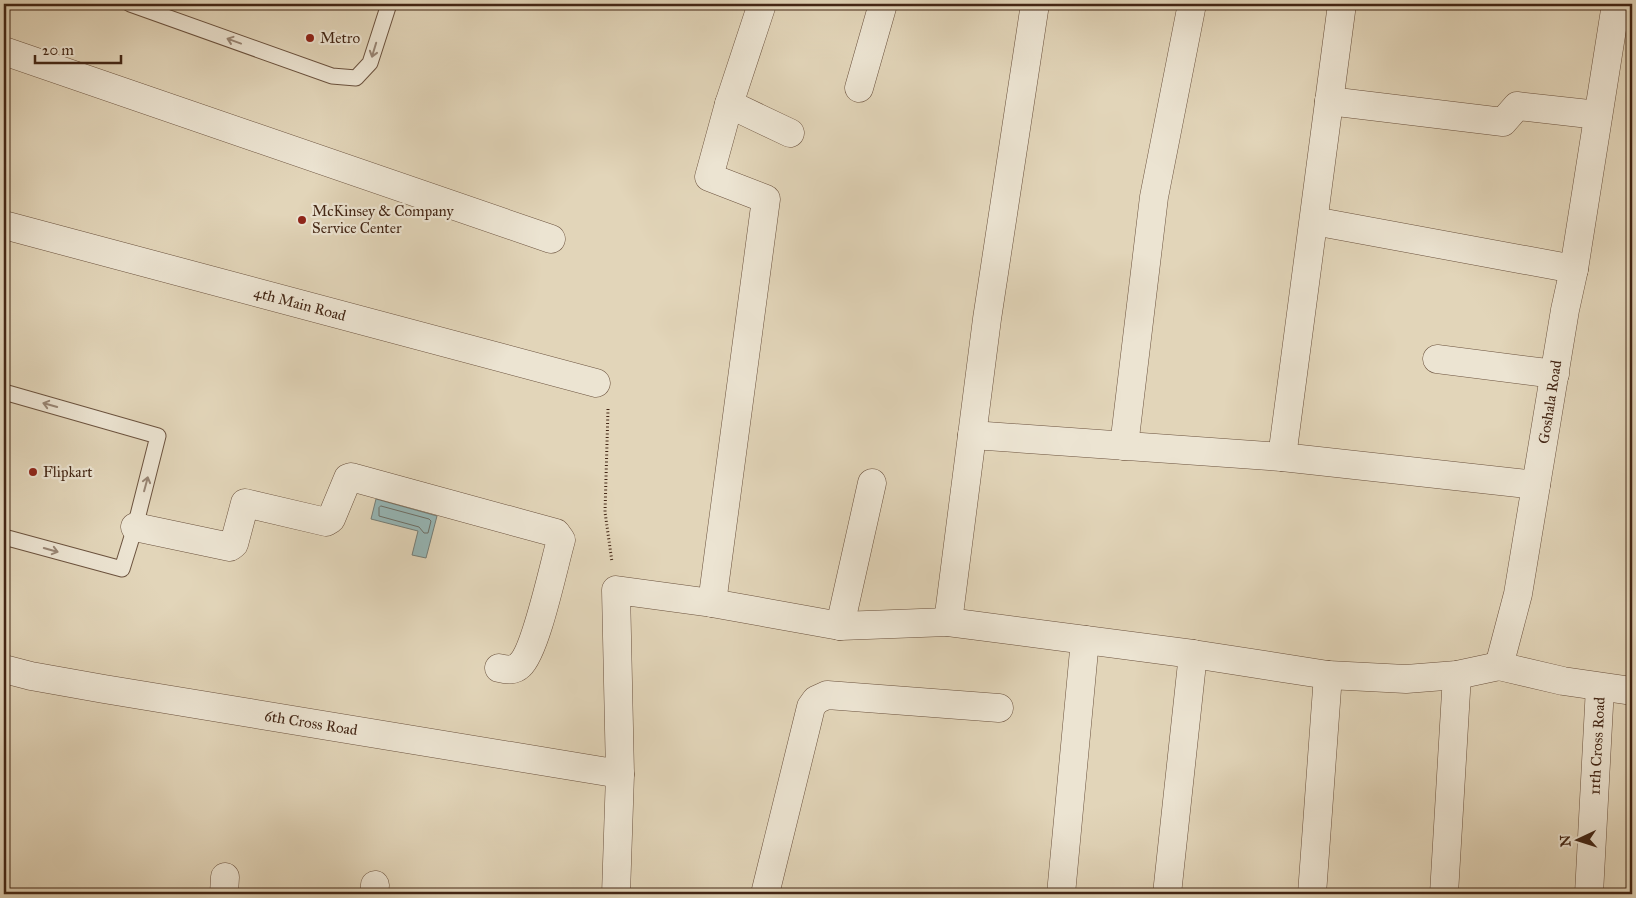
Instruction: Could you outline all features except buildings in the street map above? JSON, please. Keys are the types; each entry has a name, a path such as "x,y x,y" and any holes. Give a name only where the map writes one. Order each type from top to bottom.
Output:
{"street":[{"path":"712,603 766,199 709,178 729,104 762,4"},
{"path":"859,88 883,4"},
{"path":"948,622 987,319 1035,4"},
{"path":"1124,446 1154,197 1192,4"},
{"path":"1282,457 1342,4"},
{"name":"Goshala Road","path":"1499,666 1518,594 1565,310 1574,269 1616,4"},
{"path":"4,51 551,238"},
{"path":"1329,102 1503,122 1517,106 1598,115"},
{"path":"729,104 790,133"},
{"path":"1314,221 1574,269"},
{"name":"4th Main Road","path":"4,225 596,383"},
{"path":"1437,358 1554,374"},
{"path":"972,435 1282,457 1536,485"},
{"path":"135,526 230,547 234,544 246,503 326,522 331,519 348,478 351,477 556,534 561,540 527,658 519,666 510,670 499,668"},
{"path":"840,626 872,483"},
{"path":"616,894 620,774 616,590 712,603 840,626 948,622 1194,654 1328,675 1406,679 1457,675 1499,666 1563,682 1632,691"},
{"path":"1060,894 1085,640"},
{"path":"1167,894 1194,654"},
{"name":"6th Cross Road","path":"4,669 31,676 104,689 620,774"},
{"path":"1312,894 1328,675"},
{"path":"1444,894 1457,675"},
{"name":"11th Cross Road","path":"1590,894 1600,687"},
{"path":"765,894 811,707 816,700 827,695 999,708"}],"lane":[{"path":"130,4 332,76 356,78 370,63 389,4"},
{"path":"4,392 158,436 122,570 4,536"}],"path":[{"path":"596,383 607,392 608,425 605,512 616,590"}],"water":[{"path":"376,499 437,516 426,558 412,555 418,531 371,519"}],"place":[{"name":"Metro","path":"310,38"},
{"name":"McKinsey & Company Service Center","path":"302,220"},
{"name":"Flipkart","path":"33,472"}]}
